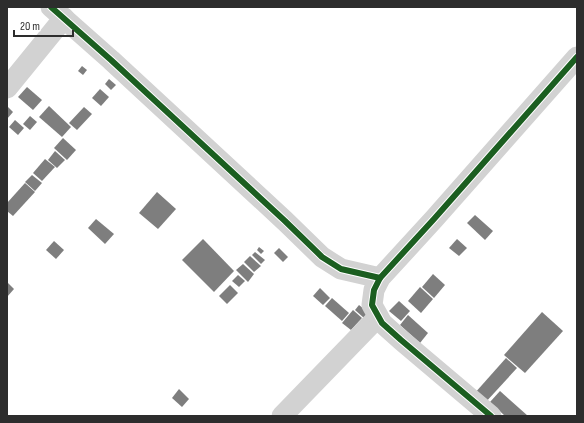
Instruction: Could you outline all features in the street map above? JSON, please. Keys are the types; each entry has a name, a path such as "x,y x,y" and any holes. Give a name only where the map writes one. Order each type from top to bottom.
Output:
{"street":[{"path":"7,88 58,13 122,70 322,257 341,269 380,278"},
{"path":"491,416 401,340 378,317 372,305 374,290 380,278 439,214 577,57"},
{"path":"282,416 378,317"}],"building":[{"path":"82,66 87,70 83,75 78,71"},
{"path":"109,79 116,85 111,90 105,84"},
{"path":"27,87 42,100 33,110 18,97"},
{"path":"100,89 109,97 101,106 92,98"},
{"path":"7,106 13,112 7,119"},
{"path":"49,106 71,127 62,137 39,117"},
{"path":"84,107 92,114 77,130 69,123"},
{"path":"30,116 37,122 30,130 23,124"},
{"path":"15,120 24,128 18,135 9,127"},
{"path":"63,138 76,150 67,160 54,148"},
{"path":"55,151 65,160 57,168 48,160"},
{"path":"45,159 55,167 42,181 33,173"},
{"path":"32,175 42,183 35,191 25,182"},
{"path":"25,183 35,192 13,216 7,211 7,203"},
{"path":"157,192 176,209 158,229 139,213"},
{"path":"475,215 493,231 485,240 467,223"},
{"path":"96,219 114,234 105,244 88,228"},
{"path":"203,239 234,271 214,292 182,260"},
{"path":"457,239 467,248 459,256 449,248"},
{"path":"54,241 64,250 56,259 46,250"},
{"path":"259,247 264,251 261,254 257,250"},
{"path":"279,248 288,257 283,262 274,253"},
{"path":"255,252 265,260 261,264 252,255"},
{"path":"250,256 261,266 254,272 244,262"},
{"path":"243,264 254,274 248,282 236,270"},
{"path":"433,274 445,285 434,298 422,287"},
{"path":"238,275 245,281 239,287 232,281"},
{"path":"7,282 14,289 7,297"},
{"path":"230,285 238,293 227,304 219,296"},
{"path":"420,287 433,299 421,313 408,301"},
{"path":"320,288 330,298 323,305 313,296"},
{"path":"332,298 349,313 342,321 325,306"},
{"path":"399,301 410,311 401,321 389,311"},
{"path":"359,305 369,313 364,318 355,310"},
{"path":"353,310 362,318 351,330 342,323"},
{"path":"542,312 563,331 525,373 504,355"},
{"path":"408,315 428,333 420,343 400,325"},
{"path":"506,358 517,368 484,404 474,394"},
{"path":"179,389 189,399 182,407 172,398"},
{"path":"500,391 528,416 505,416 490,402"}],"cycle path":[{"path":"51,7 111,60 322,257 341,269 380,278"},
{"path":"491,416 382,323 372,305 374,290 380,278 577,57"}]}
